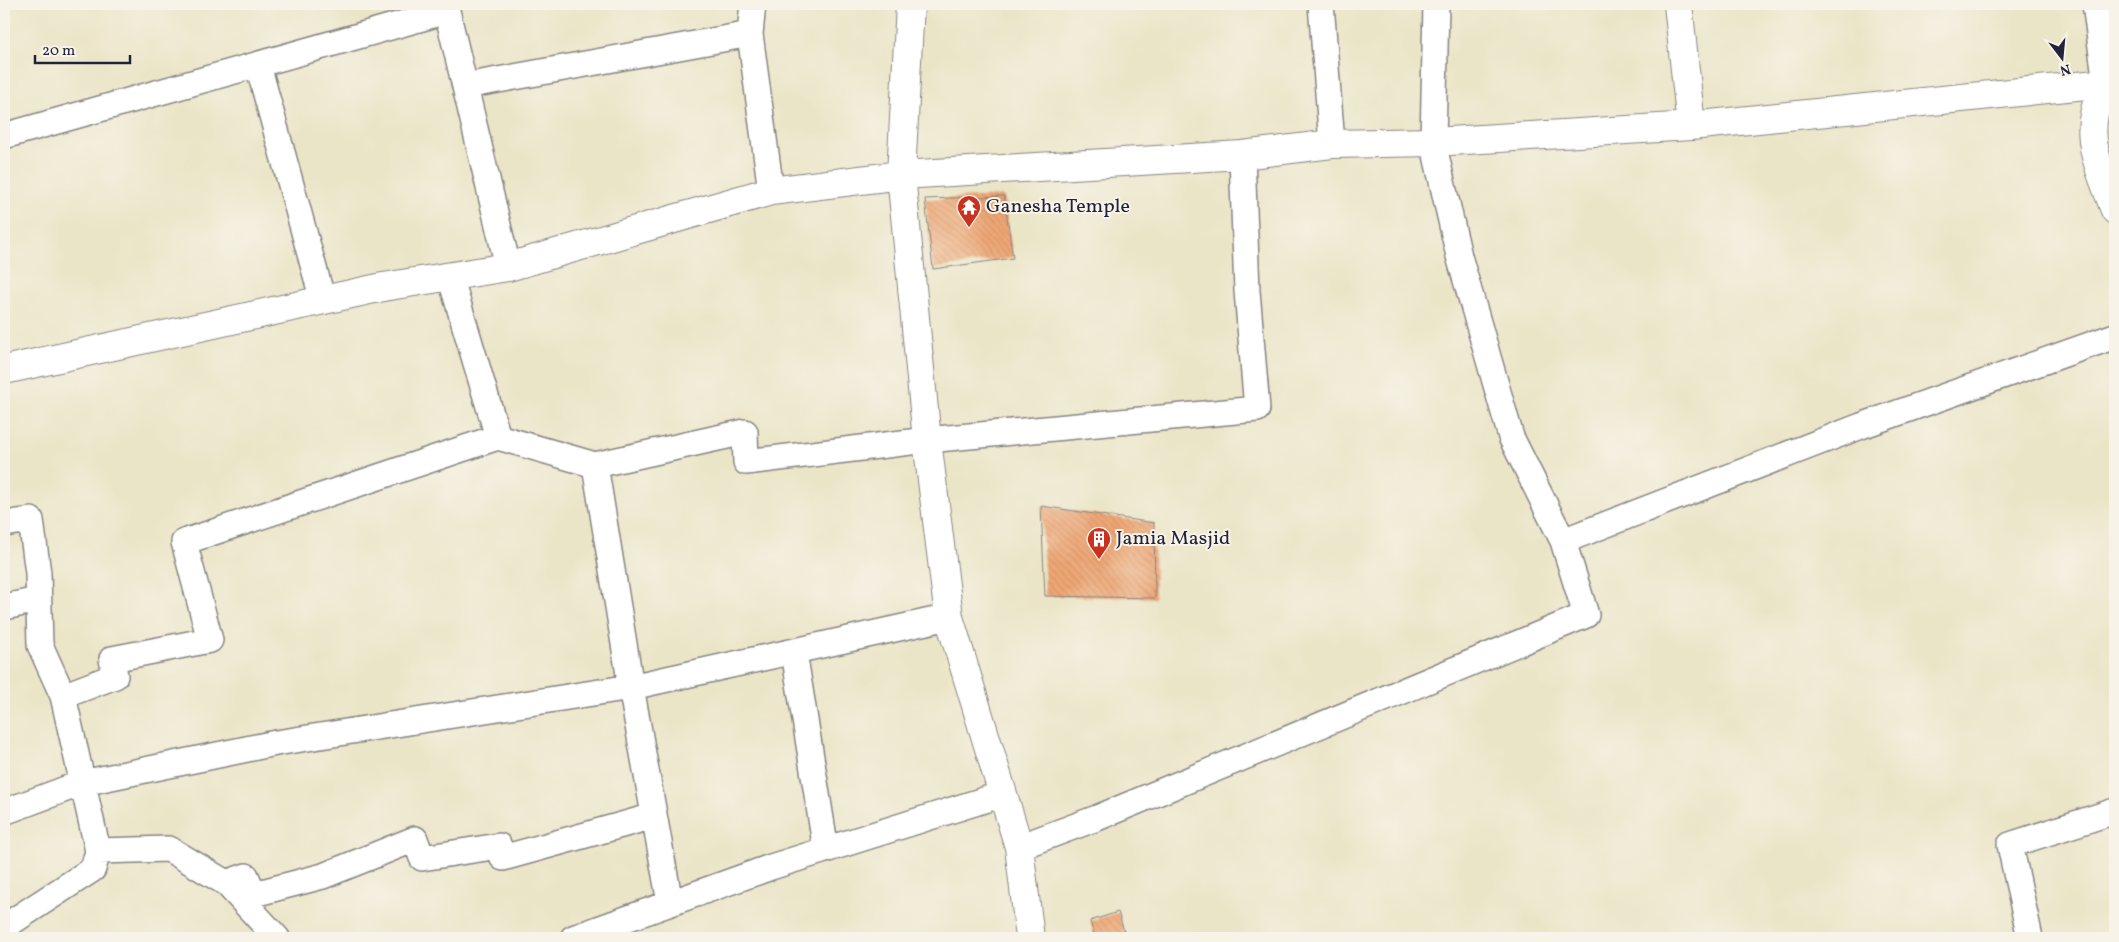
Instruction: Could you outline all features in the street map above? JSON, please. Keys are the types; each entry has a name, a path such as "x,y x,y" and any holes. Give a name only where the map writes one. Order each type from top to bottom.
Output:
{"street":[{"path":"753,4 750,34 771,191"},
{"path":"910,4 901,175 927,440 948,617 1019,847 1030,938"},
{"path":"1321,4 1332,144"},
{"path":"1019,847 1097,818 1586,614 1562,541 1511,437 1459,256 1433,142 1436,4"},
{"path":"1678,4 1691,126"},
{"path":"2096,4 2112,81 2094,108 2091,135 2098,165 2115,210"},
{"path":"4,136 258,65 446,7 508,267"},
{"path":"464,86 750,34"},
{"path":"258,65 323,301"},
{"path":"4,370 383,288 508,267 771,191 901,175 1242,154 1332,144 1433,142 1691,126 2112,81"},
{"path":"63,696 115,676 112,659 210,640 184,542 498,437 595,465 745,432 746,462 927,440 1257,409 1247,291 1242,154"},
{"path":"450,276 498,437"},
{"path":"1562,541 1862,426 2115,336"},
{"path":"595,465 631,687 670,903"},
{"path":"4,524 31,520 40,645 63,696 98,850 93,870 4,927"},
{"path":"4,608 38,600"},
{"path":"4,812 82,783 276,742 631,687 948,617"},
{"path":"794,652 826,850"},
{"path":"585,936 770,867 1003,794"},
{"path":"2030,938 2010,846 2115,811"},
{"path":"226,883 246,876 254,894 323,876 415,839 422,858 499,846 503,858 654,816"},
{"path":"98,850 168,850 226,883 276,938"}],"building":[{"name":"Ganesha Temple","path":"1004,196 1013,258 933,269 925,199"},
{"name":"Jamia Masjid","path":"1041,506 1154,523 1155,598 1045,596"},
{"path":"1118,912 1126,938 1095,938 1090,921"}],"place":[{"name":"Ganesha Temple","path":"969,228"},
{"name":"Jamia Masjid","path":"1099,560"}]}
